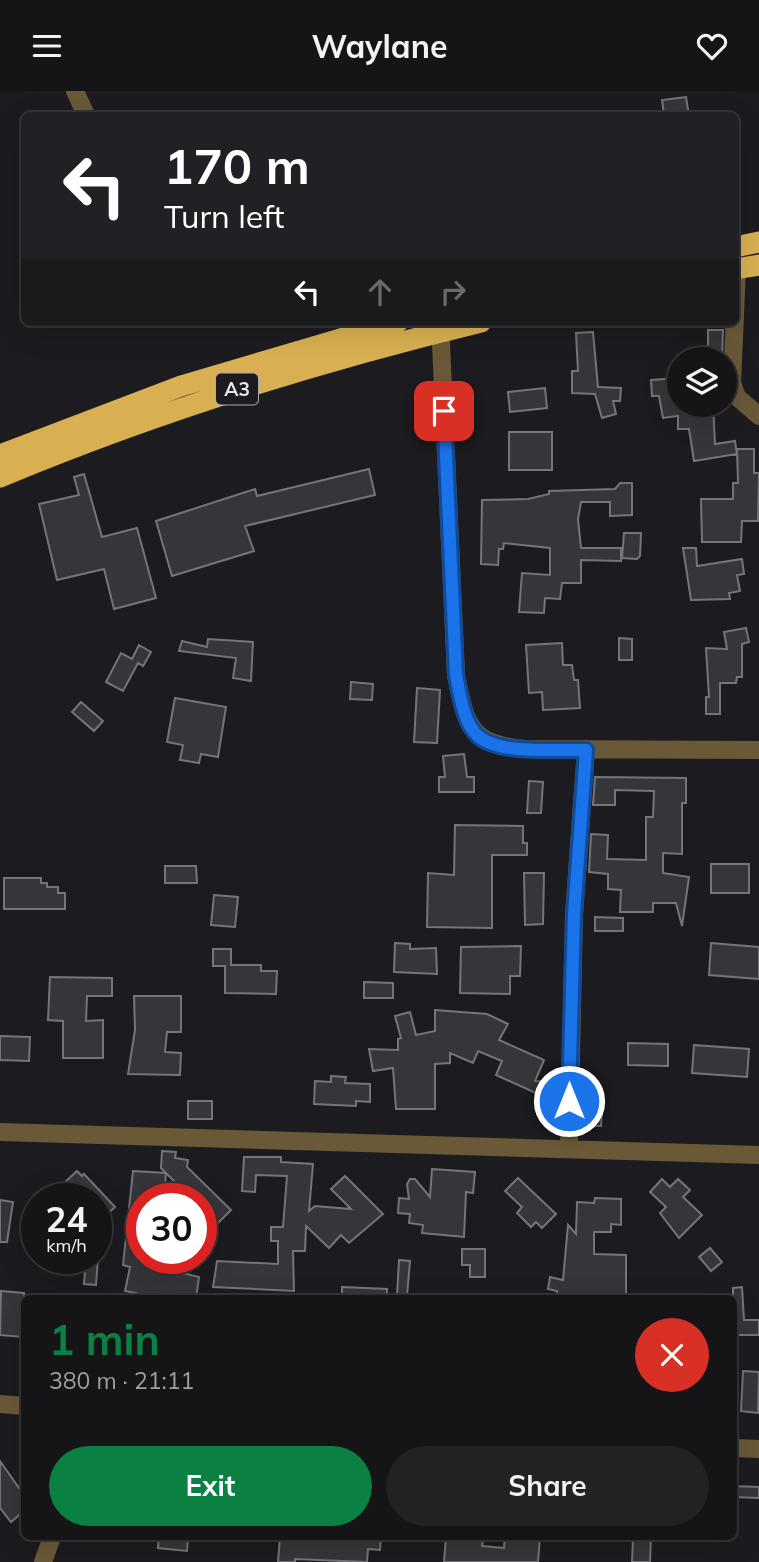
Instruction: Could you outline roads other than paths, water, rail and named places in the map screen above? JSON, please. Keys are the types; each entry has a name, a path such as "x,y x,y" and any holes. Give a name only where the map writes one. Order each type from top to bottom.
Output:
{"highway":[{"path":"739,246 759,242"},
{"path":"739,268 759,265"},
{"name":"A3","path":"0,455 181,386 368,326"},
{"name":"A3","path":"0,477 122,428 203,400 440,327"}],"street":[{"path":"75,91 85,112"},
{"path":"734,326 732,383 737,397 759,416"},
{"path":"440,327 456,675 463,709 478,736 498,746 586,750 759,750"},
{"path":"569,1148 571,967 586,750"},
{"path":"0,1132 759,1155"},
{"path":"0,1404 21,1406"},
{"path":"737,1448 759,1449"},
{"path":"43,1562 51,1540"}]}
